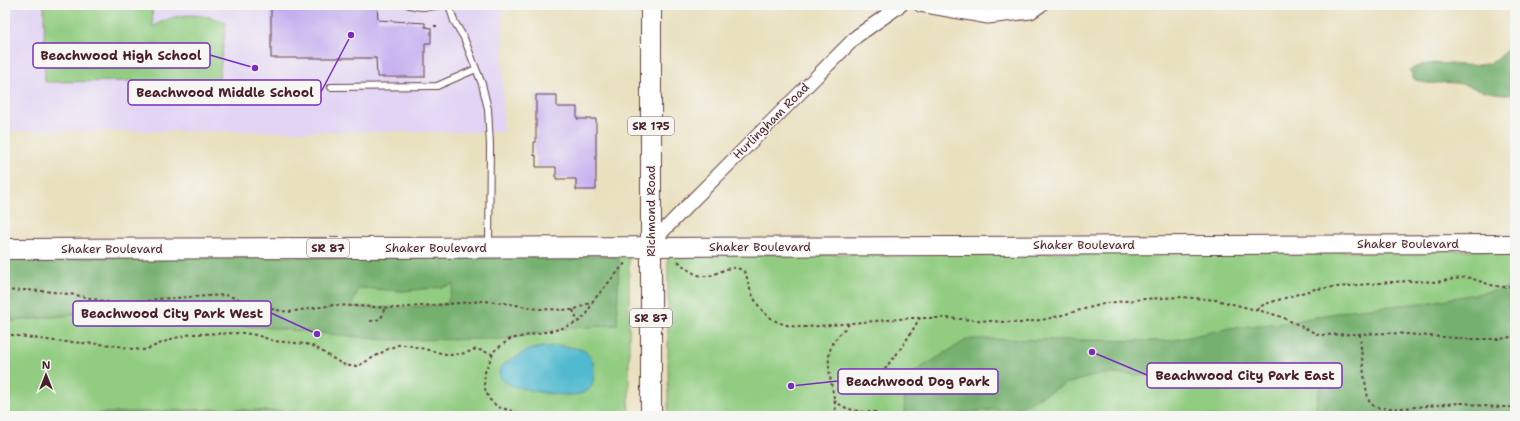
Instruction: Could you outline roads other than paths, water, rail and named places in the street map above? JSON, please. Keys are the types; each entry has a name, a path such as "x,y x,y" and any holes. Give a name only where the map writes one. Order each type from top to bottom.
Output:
{"main road":[{"name":"Richmond Road","path":"651,5 651,416"},
{"name":"Shaker Boulevard","path":"5,249 1515,244"}],"street":[{"name":"Hurlingham Road","path":"651,247 663,231 694,199 857,36 901,5"},
{"path":"920,5 988,17 1031,12 1041,5"}],"lane":[{"path":"409,5 428,7 441,5"},
{"path":"449,5 454,21 464,38 482,84 488,109 490,145 490,247"},
{"path":"331,87 437,86 476,69"}],"water":[{"path":"560,346 581,349 589,355 592,360 594,367 593,382 592,386 587,391 581,394 573,395 552,394 514,386 501,379 499,372 501,366 526,351 542,347"}],"place":[{"name":"Beachwood Middle School","path":"351,35"},
{"name":"Beachwood High School","path":"255,68"},
{"name":"Beachwood City Park West","path":"317,334"},
{"name":"Beachwood City Park East","path":"1092,352"},
{"name":"Beachwood Dog Park","path":"791,386"}]}
